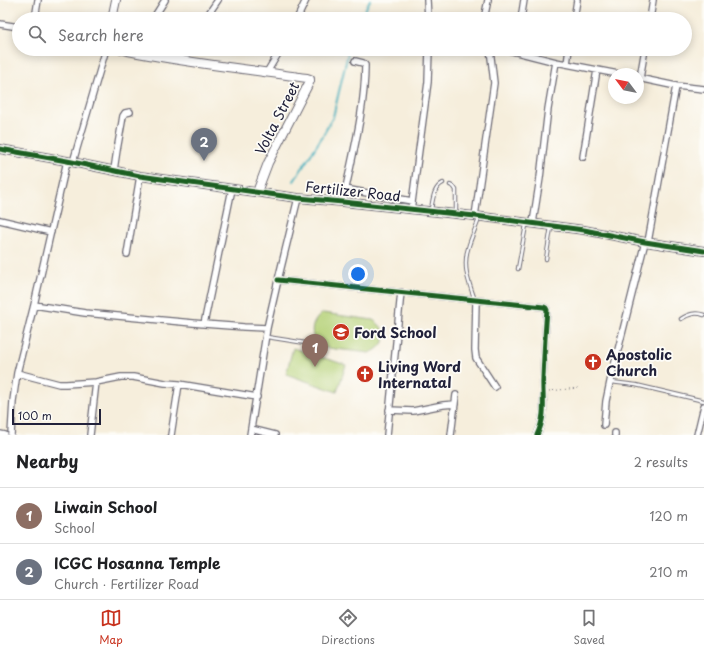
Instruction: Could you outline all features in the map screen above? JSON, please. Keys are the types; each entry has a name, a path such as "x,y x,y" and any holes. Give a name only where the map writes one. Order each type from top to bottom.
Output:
{"street":[{"path":"36,12 38,0"},
{"path":"113,12 116,0"},
{"path":"157,12 165,0"},
{"path":"210,12 218,0"},
{"path":"300,12 306,0"},
{"path":"427,0 428,12"},
{"path":"485,12 488,0"},
{"path":"522,12 524,0"},
{"path":"575,12 576,0"},
{"path":"651,12 653,0"},
{"path":"0,24 12,26"},
{"path":"11,435 13,401 17,373 50,232 70,162 104,56"},
{"name":"Volta Street","path":"159,56 309,78 311,80 268,163 257,192"},
{"path":"178,60 181,56"},
{"path":"267,72 277,56"},
{"path":"345,189 412,205 428,82 429,56"},
{"path":"477,216 494,83 491,56"},
{"path":"536,56 556,62 608,72"},
{"path":"567,64 568,56"},
{"path":"641,68 644,56"},
{"path":"343,202 364,92 365,66 355,61"},
{"path":"530,223 540,178 548,109 556,62"},
{"path":"583,157 597,70"},
{"path":"644,79 676,86 704,89"},
{"path":"604,425 606,401 610,382 647,242 676,86"},
{"path":"114,170 123,116 125,113 130,112"},
{"name":"Fertilizer Road","path":"0,149 140,176 298,198 343,202 412,205 430,212 551,225 704,251"},
{"path":"127,254 140,176"},
{"path":"204,324 232,189"},
{"path":"275,435 250,432 257,397 267,328 298,198"},
{"path":"0,220 50,232"},
{"path":"278,280 546,308 543,420 537,435"},
{"path":"386,435 401,292"},
{"path":"476,300 474,350 476,358 495,387"},
{"path":"34,305 85,313 267,328"},
{"path":"17,373 59,384 96,382 121,377 133,377 257,397"},
{"path":"90,435 96,382"},
{"path":"171,435 179,384"},
{"path":"451,435 456,395"},
{"path":"389,410 413,411 455,404"},
{"path":"697,435 704,406"},
{"path":"0,434 5,435"}],"lane":[{"path":"430,212 436,189 442,183"},
{"path":"450,185 456,190 456,214"},
{"path":"476,300 468,280 466,266 468,246 477,216"},
{"path":"518,269 530,223"},
{"path":"546,258 551,225"},
{"path":"681,319 688,315 698,313 704,315"},
{"path":"266,337 312,344"},
{"path":"610,382 636,385 704,401"}],"path":[{"path":"543,392 578,388"}],"green space":[{"path":"323,313 373,320 378,324 384,333 383,343 380,347 369,353 319,347 312,333 312,329 315,320"},
{"path":"293,348 346,365 337,392 286,374"}],"waterway":[{"path":"363,12 370,0"},
{"path":"294,181 333,117 347,56"}],"cycle path":[{"path":"0,149 140,176 298,198 475,216 584,230 645,242 704,251"},
{"path":"278,280 546,308 543,413 537,435"}],"place":[{"name":"ICGC Hosanna Temple","path":"204,161"},
{"name":"Ford School","path":"341,332"},
{"name":"Apostolic Church","path":"593,362"},
{"name":"Liwain School","path":"315,367"},
{"name":"Living Word Internatal","path":"365,374"}]}
